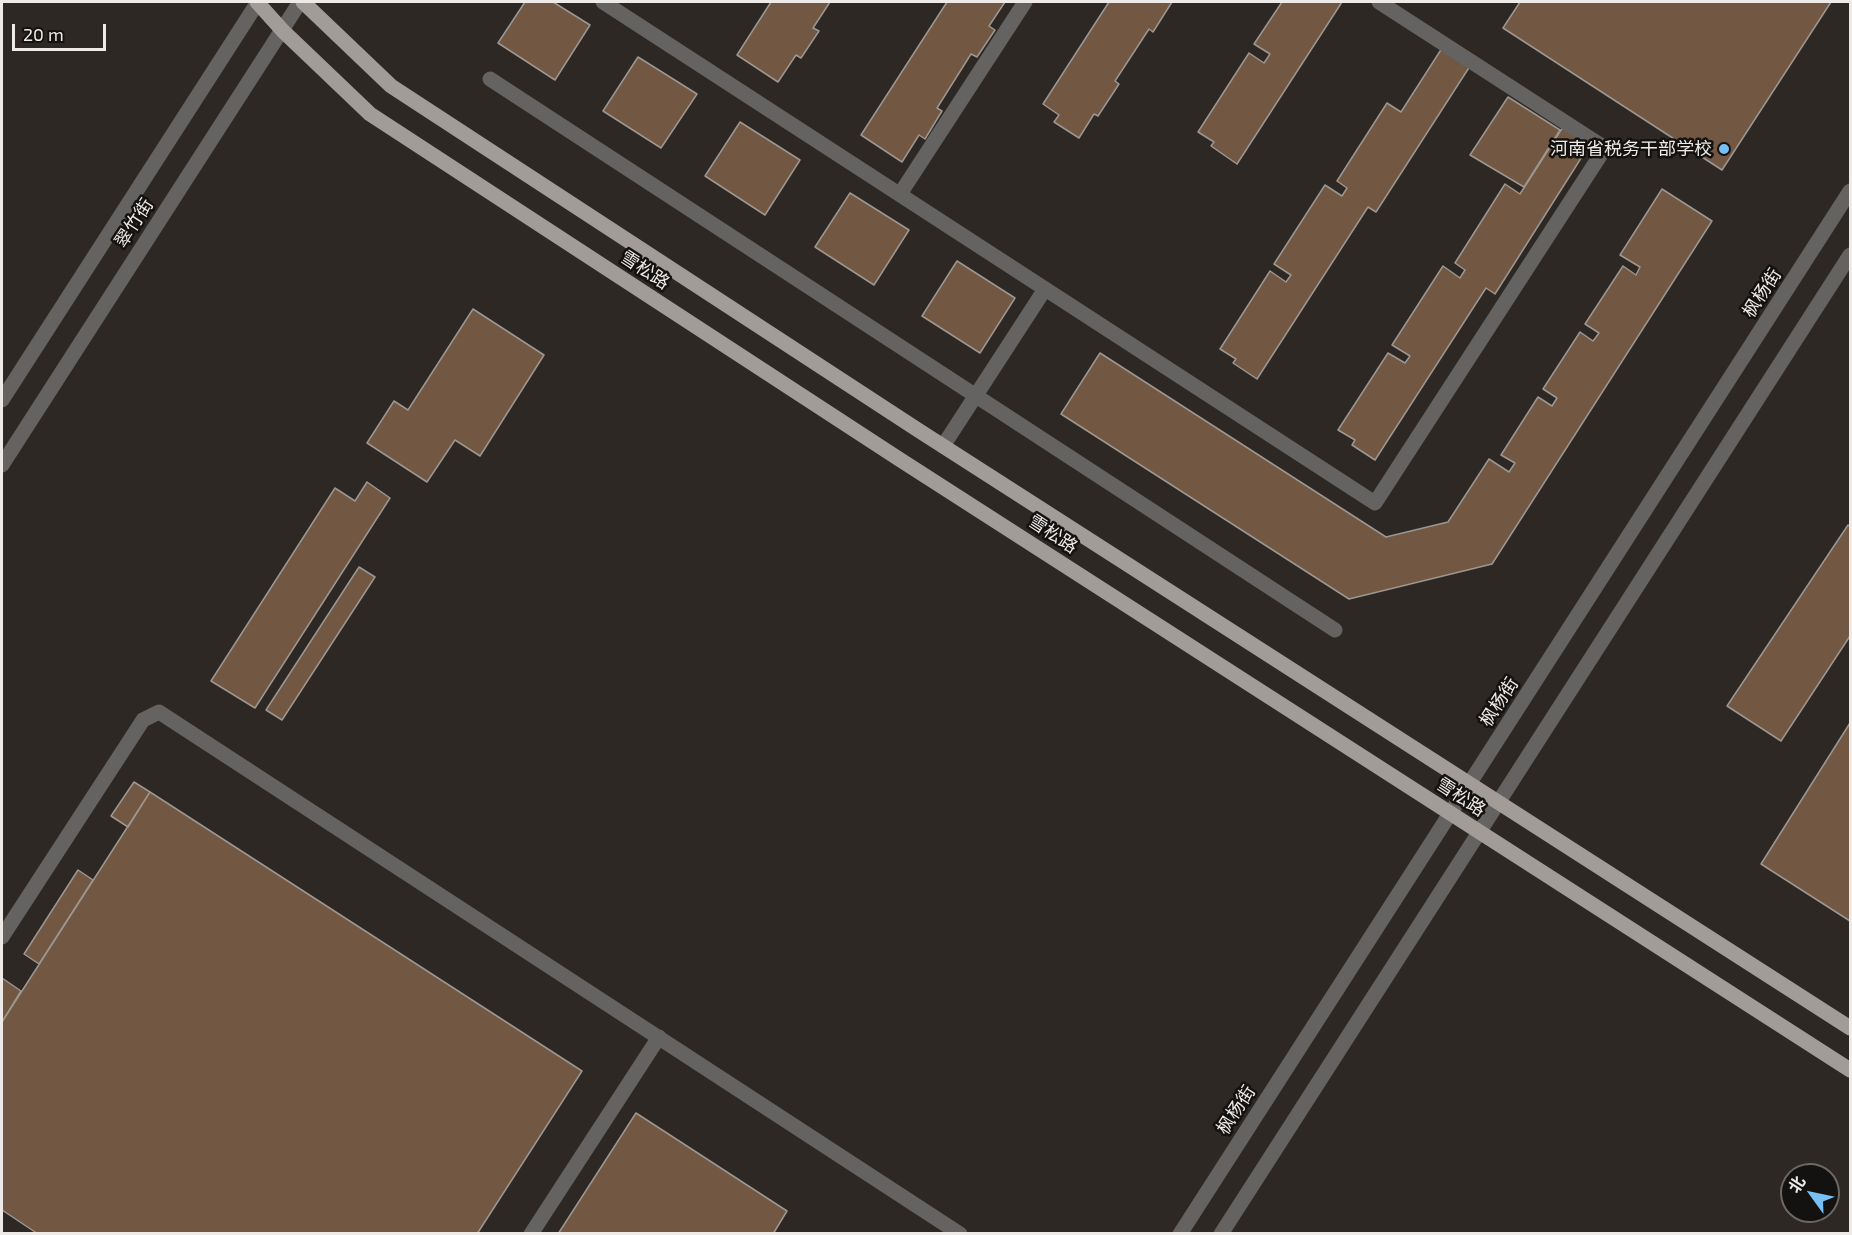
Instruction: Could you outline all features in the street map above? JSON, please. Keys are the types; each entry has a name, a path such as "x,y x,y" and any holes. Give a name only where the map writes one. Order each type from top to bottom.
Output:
{"main road":[{"name":"雪松路","path":"258,2 282,30 370,114 1851,1070"},
{"name":"雪松路","path":"301,2 391,86 944,446 1851,1028"}],"street":[{"name":"翠竹街","path":"2,400 258,2"},
{"name":"翠竹街","path":"2,465 301,2"},
{"path":"603,2 1375,503 1605,148 1379,2"},
{"path":"900,194 1025,2"},
{"path":"490,79 1335,630"},
{"name":"枫杨街","path":"1180,1233 1851,191"},
{"path":"1221,1233 1851,255"},
{"path":"944,446 1046,289"},
{"path":"2,937 143,720 159,712 960,1233"},
{"path":"531,1233 659,1037"}],"building":[{"path":"525,2 553,2 590,25 555,80 498,43"},
{"path":"771,2 830,2 813,28 819,31 801,58 796,55 778,82 737,55"},
{"path":"947,2 1005,2 989,26 995,30 977,57 971,54 937,108 942,111 925,139 919,135 902,162 861,135"},
{"path":"1109,2 1172,2 1153,32 1149,29 1115,81 1119,84 1098,116 1094,114 1079,138 1054,122 1059,115 1043,104"},
{"path":"1282,2 1342,2 1237,164 1211,146 1214,142 1198,132 1249,53 1264,63 1270,54 1254,44"},
{"path":"1520,2 1831,2 1722,170 1503,28"},
{"path":"1444,45 1472,63 1376,212 1368,207 1257,379 1233,363 1236,359 1220,349 1270,271 1286,282 1291,275 1274,264 1325,185 1342,196 1347,188 1337,181 1387,103 1401,112"},
{"path":"638,57 697,94 661,148 603,111"},
{"path":"1508,97 1560,130 1524,187 1470,155"},
{"path":"740,122 800,160 765,215 705,176"},
{"path":"1563,127 1590,144 1495,294 1486,288 1375,460 1352,445 1355,440 1338,430 1388,353 1405,363 1410,356 1392,345 1443,266 1460,278 1465,270 1455,263 1505,184 1520,194"},
{"path":"1662,189 1712,221 1492,564 1349,599 1061,414 1100,353 1386,537 1448,522 1489,459 1509,472 1515,463 1501,455 1538,397 1552,406 1557,398 1543,389 1580,332 1593,341 1599,333 1585,324 1623,266 1636,275 1640,267 1620,255"},
{"path":"850,193 909,230 874,285 815,247"},
{"path":"957,261 1015,298 980,353 922,316"},
{"path":"473,309 544,355 480,456 455,440 427,482 367,443 394,401 408,410"},
{"path":"367,482 390,498 255,708 211,681 335,488 355,501"},
{"path":"1848,525 1850,526 1850,636 1781,741 1727,706"},
{"path":"359,567 375,577 282,720 266,710"},
{"path":"1850,723 1850,921 1761,864"},
{"path":"134,782 150,792 128,827 111,816"},
{"path":"150,792 582,1071 477,1234 38,1234 2,1210 2,1022"},
{"path":"78,870 93,880 39,964 24,954"},
{"path":"2,978 21,991 2,1022"},
{"path":"636,1113 787,1211 773,1234 558,1234"}],"place":[{"name":"河南省税务干部学校","path":"1724,149"}]}
